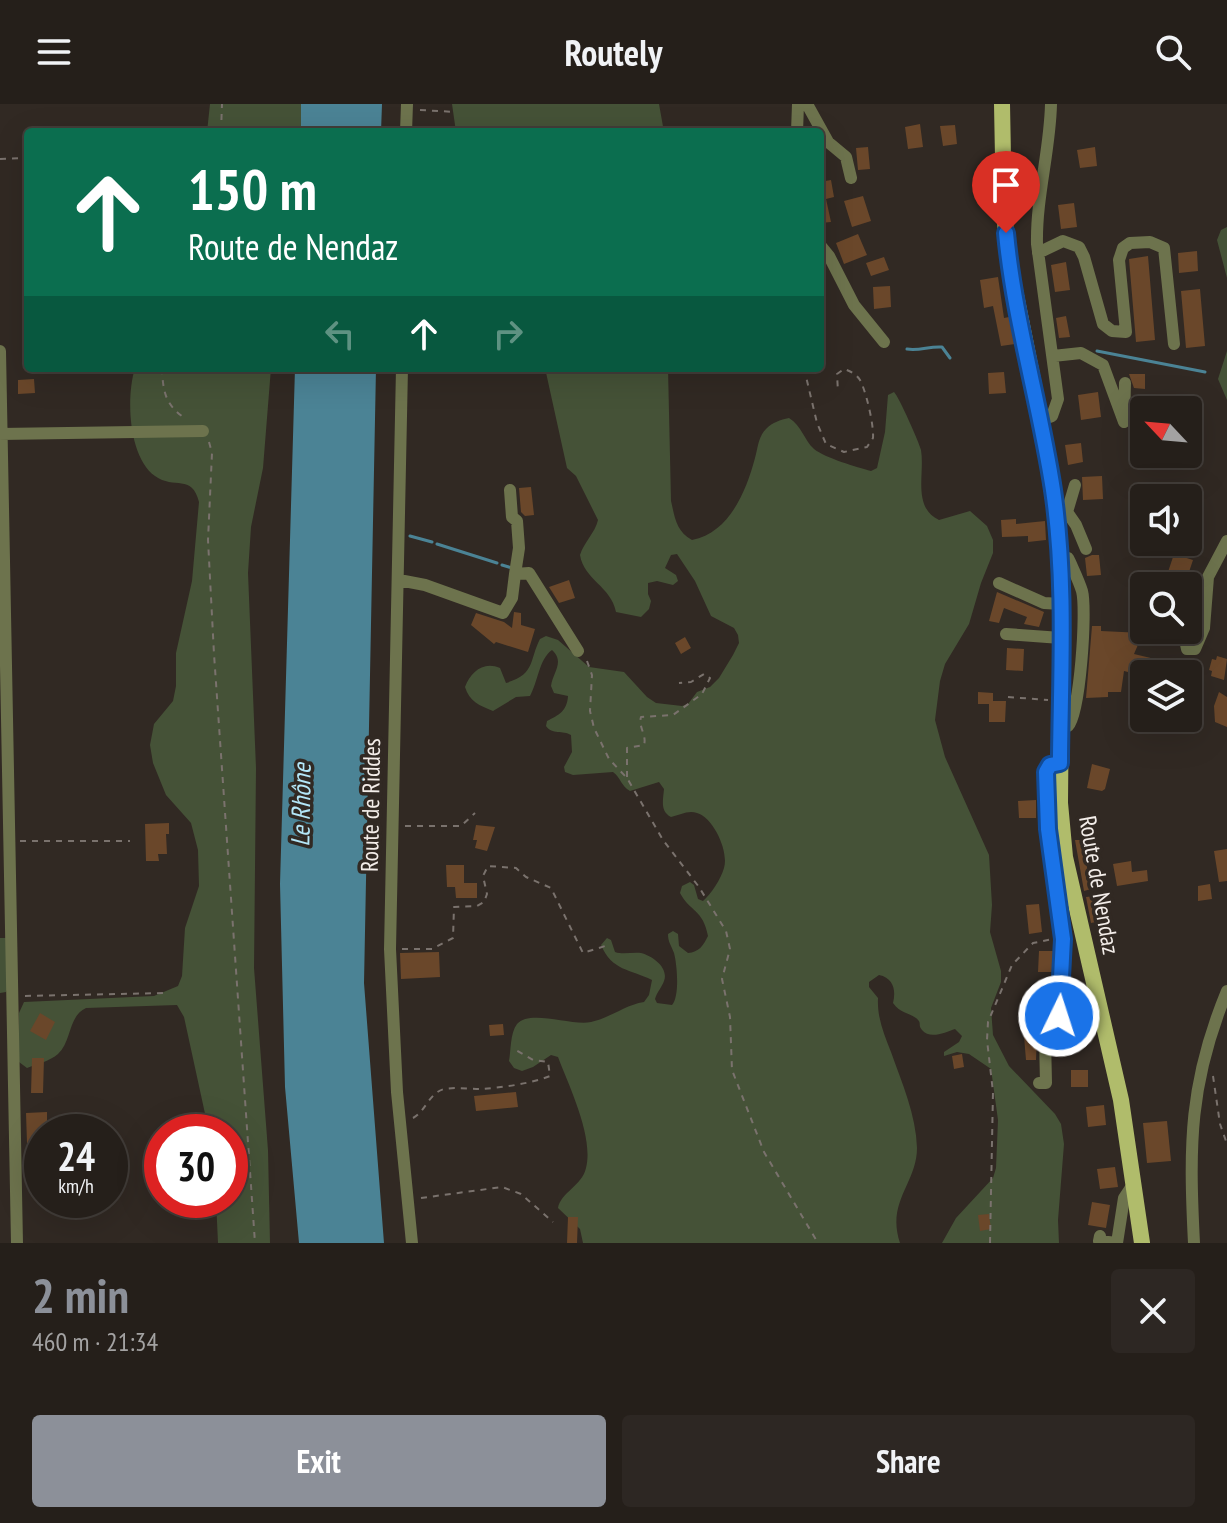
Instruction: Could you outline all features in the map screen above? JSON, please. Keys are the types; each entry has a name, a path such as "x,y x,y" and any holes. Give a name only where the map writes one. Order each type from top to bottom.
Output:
{"main road":[{"name":"Route de Nendaz","path":"1002,104 1008,255 1061,512 1062,836 1068,878 1117,1078 1142,1243"}],"street":[{"path":"797,128 798,104"},
{"path":"807,104 820,128"},
{"path":"1041,420 1052,416 1058,399 1037,227 1051,130 1051,104"},
{"path":"406,128 407,106"},
{"path":"824,135 846,157 851,178"},
{"path":"1038,253 1063,241 1079,247 1098,314 1103,324 1121,333 1126,332 1119,260 1123,248 1130,243 1158,244 1164,248 1174,344"},
{"path":"824,250 854,305 884,342"},
{"path":"0,351 10,841 5,866 6,997 17,1243"},
{"path":"1053,356 1081,353 1103,365 1124,422 1125,383"},
{"name":"Route de Riddes","path":"402,372 390,949 391,1017 412,1243"},
{"path":"1,434 203,431"},
{"path":"1075,485 1061,512 1076,525 1086,549"},
{"path":"399,580 425,585 503,613 512,598 519,548 510,490"},
{"path":"1202,633 1208,577 1227,541"},
{"path":"1060,557 1069,558 1082,592 1085,614 1078,697 1073,720 1068,726 1061,726"},
{"path":"515,574 529,573 578,651"},
{"path":"999,583 1044,603 1062,604"},
{"path":"1006,634 1061,638"},
{"path":"1039,1083 1046,1083 1045,1038 1059,1016 1063,939 1046,797 1047,768 1060,763"},
{"path":"1194,1243 1191,1158 1195,1099 1207,1046 1227,991"},
{"path":"1100,1236 1099,1241 1117,1243 1124,1198 1134,1183"}],"path":[{"path":"221,128 222,104"},
{"path":"407,106 455,112"},
{"path":"0,159 24,158"},
{"path":"805,372 817,423 826,444 844,452 867,447 873,438 871,419 860,380 849,369 837,374 838,392"},
{"path":"162,372 168,404 203,431 212,453 208,540 214,654 255,1243"},
{"path":"578,651 588,662 592,675 590,711 594,728 609,759 627,778 663,840 699,887 726,931 730,949 722,979 730,1017 732,1070 764,1152 818,1243"},
{"path":"627,778 627,748 644,745 646,741 639,723 641,717 673,715 702,694 710,678 704,674 691,682 679,683"},
{"path":"1008,697 1061,700"},
{"path":"392,826 461,826 475,813"},
{"path":"10,841 130,841"},
{"path":"390,949 432,949 453,938 454,907 477,906 484,902 487,894 483,876 488,866 516,868 526,877 551,888 583,953 605,946"},
{"path":"990,1243 993,1092 988,1022 1005,976 1023,952 1037,941 1063,939"},
{"path":"6,997 164,993"},
{"path":"400,1119 415,1118 425,1110 430,1098 443,1090 485,1089 534,1082 550,1076 548,1062 533,1060 514,1049"},
{"path":"1213,1073 1220,1124 1227,1144"},
{"path":"408,1199 502,1187 521,1194 553,1222"}],"green space":[{"path":"210,104 301,104 301,128 207,128"},
{"path":"452,104 659,104 663,128 455,128"},
{"path":"1227,227 1227,278 1217,240 1221,230"},
{"path":"1227,351 1227,400 1218,379"},
{"path":"134,372 271,372 263,468 251,527 248,573 256,768 254,968 268,1150 270,1243 218,1243 217,1218 248,1218 248,1114 205,1114 184,1017 177,1005 86,1008 76,1017 58,1054 27,1068 19,1062 19,1013 24,1002 154,996 178,986 182,976 185,928 199,886 198,850 191,823 166,795 153,763 150,745 154,724 173,701 176,653 192,581 199,502 192,488 162,480 146,467 134,441 131,394"},
{"path":"546,372 668,372 671,501 679,528 692,540 716,529 734,509 747,484 761,436 777,422 789,418 814,449 826,456 871,471 877,468 885,432 888,395 894,392 921,450 921,489 925,507 939,520 970,511 987,526 993,540 993,553 969,624 945,664 935,720 945,757 989,855 990,932 1001,971 1001,982 991,1008 993,1035 1009,1066 1061,1124 1064,1144 1059,1243 942,1243 956,1218 993,1178 996,1168 998,1120 991,1069 969,1054 957,1052 944,1056 944,1052 959,1042 962,1036 955,1029 938,1034 925,1033 916,1018 893,1003 893,986 888,979 879,975 869,982 869,987 878,998 882,1026 908,1099 917,1148 916,1160 899,1204 897,1229 900,1243 583,1243 580,1229 558,1208 586,1168 588,1156 584,1127 558,1057 551,1055 522,1071 514,1068 509,1061 515,1028 523,1020 531,1018 591,1022 644,1002 652,980 616,965 601,945 607,938 611,940 615,952 641,953 659,963 665,976 655,999 657,1003 672,1005 676,995 677,972 668,934 673,931 678,934 679,946 688,953 700,948 708,936 700,916 680,893 682,886 690,882 698,899 703,901 721,877 724,853 719,836 703,816 690,812 671,817 665,812 664,789 659,782 630,791 613,772 573,775 565,772 564,767 572,752 571,735 546,726 547,721 564,709 568,696 554,693 551,686 558,663 552,650 544,659 530,696 516,697 493,711 469,696 465,687 474,673 488,666 500,668 506,683 516,679 527,671 540,639 546,636 558,640 589,667 624,672 656,703 682,706 719,678 739,643 734,628 711,616 695,581 677,554 671,555 665,568 676,575 678,581 673,585 657,581 648,583 651,601 649,609 641,617 616,612 609,596 582,564 580,555 598,520 576,476 567,468"},
{"path":"0,938 8,938 9,986 6,992 0,993"}],"water":[{"path":"301,104 382,104 381,128 301,128"},
{"name":"Le Rhône","path":"295,372 376,372 364,983 384,1243 299,1243 285,1087 280,884"}],"building":[{"path":"920,124 923,147 908,149 905,127"},
{"path":"955,125 957,144 943,146 940,126"},
{"path":"868,147 870,169 858,170 856,148"},
{"path":"1095,147 1097,166 1080,168 1077,150"},
{"path":"831,180 834,197 826,199 831,222 824,223 824,181"},
{"path":"863,196 871,221 852,227 844,201"},
{"path":"1074,203 1077,227 1061,229 1058,205"},
{"path":"858,234 867,255 844,264 836,243"},
{"path":"1197,251 1198,271 1179,273 1178,253"},
{"path":"1148,256 1155,340 1136,342 1129,259"},
{"path":"884,257 889,270 871,276 866,263"},
{"path":"1066,262 1070,290 1055,292 1051,265"},
{"path":"998,277 1004,318 1009,317 1015,344 1001,346 993,306 984,308 980,280"},
{"path":"890,286 891,307 874,309 873,287"},
{"path":"1200,289 1205,346 1186,348 1181,291"},
{"path":"1066,316 1070,337 1059,338 1056,318"},
{"path":"1004,372 1006,393 989,394 988,373"},
{"path":"1129,374 1145,374 1145,389 1134,388"},
{"path":"34,379 35,393 18,394 18,380"},
{"path":"1098,392 1101,417 1081,420 1078,395"},
{"path":"1081,443 1083,462 1068,465 1065,445"},
{"path":"1102,476 1103,499 1083,500 1082,477"},
{"path":"531,487 534,515 525,516 521,512 519,488"},
{"path":"1016,519 1016,524 1045,521 1046,540 1028,542 1028,536 1002,537 1001,520"},
{"path":"1099,555 1101,575 1087,576 1085,558"},
{"path":"1173,556 1193,560 1189,572 1168,572"},
{"path":"569,580 575,598 559,603 549,587"},
{"path":"997,592 1044,612 1039,627 1024,624 1027,617 1004,608 999,623 989,621"},
{"path":"514,612 521,613 521,625 535,629 528,652 496,642 494,644 471,625 476,613 504,622 512,628"},
{"path":"1092,626 1101,626 1101,631 1130,632 1130,644 1138,644 1134,654 1155,659 1130,660 1130,672 1124,671 1121,692 1108,692 1108,697 1086,698"},
{"path":"685,637 691,648 681,654 675,643"},
{"path":"1007,648 1024,649 1023,671 1006,670"},
{"path":"1217,656 1227,659 1224,680 1211,676 1212,671 1209,670 1212,659 1216,660"},
{"path":"978,692 993,693 993,701 1006,701 1005,722 989,722 989,704 978,704"},
{"path":"1219,692 1227,697 1227,727 1215,722 1214,706"},
{"path":"1092,764 1110,769 1102,791 1087,788"},
{"path":"1036,800 1036,818 1019,818 1018,801"},
{"path":"169,823 167,854 158,854 159,861 146,861 145,824"},
{"path":"476,825 495,827 487,851 475,848"},
{"path":"1075,840 1094,840 1095,862 1086,862 1091,889 1084,891"},
{"path":"1227,849 1227,881 1219,882 1214,851"},
{"path":"1131,861 1132,872 1147,870 1148,881 1117,886 1113,864"},
{"path":"446,865 464,865 464,883 477,883 477,898 456,898 455,887 447,887"},
{"path":"1210,884 1212,899 1198,901 1198,886"},
{"path":"1095,896 1097,902 1106,900 1110,919 1091,923 1086,897"},
{"path":"1039,904 1042,932 1029,934 1026,905"},
{"path":"1039,951 1053,951 1052,972 1038,972"},
{"path":"439,952 440,977 401,979 400,953"},
{"path":"1047,988 1050,1013 1031,1017 1027,991"},
{"path":"40,1013 55,1022 46,1040 30,1031"},
{"path":"503,1024 504,1035 490,1036 489,1025"},
{"path":"1037,1035 1036,1060 1026,1060 1024,1036"},
{"path":"962,1054 964,1067 954,1069 952,1056"},
{"path":"32,1058 44,1058 43,1093 31,1093"},
{"path":"1071,1070 1088,1070 1088,1087 1071,1087"},
{"path":"516,1092 518,1107 476,1111 474,1096"},
{"path":"1104,1105 1106,1125 1088,1127 1086,1107"},
{"path":"1167,1121 1171,1161 1147,1163 1143,1123"},
{"path":"1115,1167 1118,1187 1100,1189 1097,1169"},
{"path":"1092,1202 1110,1205 1106,1228 1088,1225"},
{"path":"989,1214 991,1229 980,1231 978,1215"},
{"path":"568,1217 578,1217 577,1243 567,1243"}],"waterway":[{"path":"907,349 942,347 950,358"},
{"path":"1097,351 1205,372"},
{"path":"410,536 432,542"},
{"path":"437,544 497,563"},
{"path":"502,565 512,568"}],"route":[{"path":"1006,233 1013,287 1041,420 1059,538 1062,585 1060,763 1050,765 1046,772 1048,829 1063,939 1059,1016"}]}
